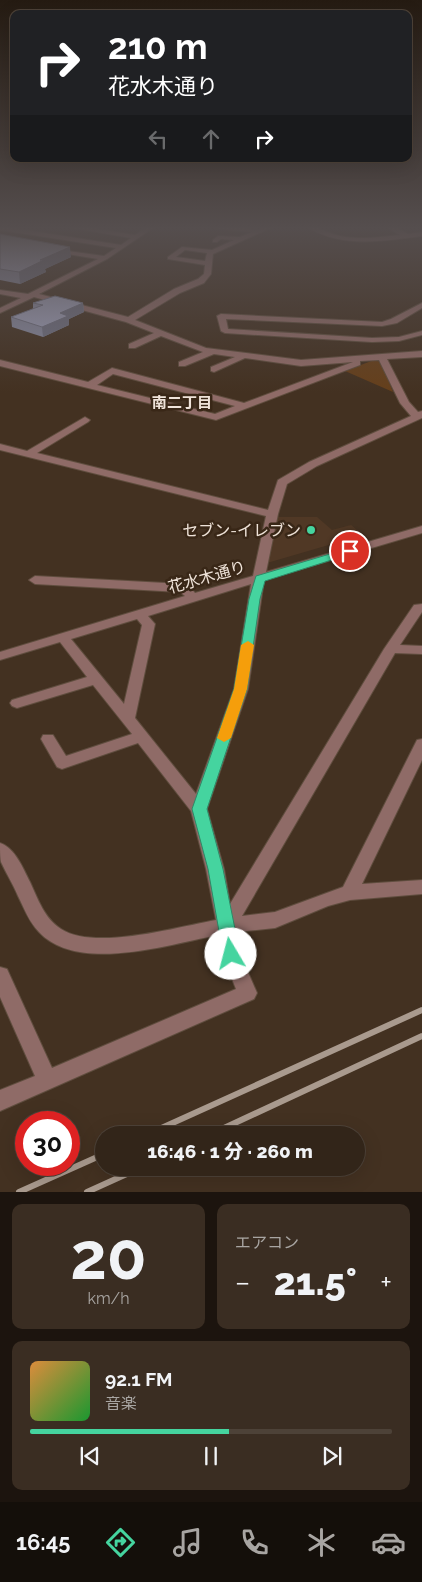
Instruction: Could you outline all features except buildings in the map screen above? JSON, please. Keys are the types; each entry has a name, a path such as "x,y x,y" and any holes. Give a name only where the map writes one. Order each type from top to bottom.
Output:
{"street":[{"path":"0,311 60,282"},
{"path":"129,320 177,291 199,282"},
{"path":"0,292 33,296 129,320 163,332 192,346 245,356 301,363 422,354"},
{"path":"210,312 221,316 382,324 394,321 422,305"},
{"path":"221,316 225,331 372,340 399,339 422,333"},
{"path":"132,346 163,332"},
{"path":"182,364 213,351"},
{"path":"214,369 245,356"},
{"path":"199,809 241,689 254,599 260,578 272,514 282,482 290,476 420,415 405,403 382,357"},
{"path":"0,363 216,417 369,359"},
{"path":"279,371 301,363"},
{"path":"89,386 112,371 172,384 182,390 244,406"},
{"path":"29,454 85,420"},
{"path":"0,447 272,514"},
{"name":"花水木通り","path":"0,656 422,529"},
{"path":"35,580 184,588 193,598"},
{"path":"227,926 391,649 418,608 422,608"},
{"path":"128,718 148,624 139,614"},
{"path":"0,1101 247,993 231,954 227,926 199,809 64,637"},
{"path":"391,649 422,650"},
{"path":"17,703 97,678"},
{"path":"48,739 62,763 142,736"},
{"path":"348,893 422,744"},
{"path":"2,855 21,878 45,928 57,937 86,945 127,945 227,926 272,920 348,893 422,887"},
{"path":"0,974 47,1080"}],"shaded area":[{"path":"374,360 381,362 393,392 345,371"},
{"path":"278,517 317,517 332,530 351,525 363,535 267,563"}],"railway":[{"path":"166,1126 422,1010"},
{"path":"228,1126 422,1036"},
{"path":"19,1192 95,1158"},
{"path":"87,1192 122,1176"}],"slow traffic":[{"path":"224,738 241,689 248,645"}],"place":[{"name":"セブン-イレブン","path":"311,530"}],"district":[{"name":"南二丁目","path":"182,403"}],"route":[{"path":"231,954 215,869 199,809 241,689 254,599 260,578 350,551"}]}
